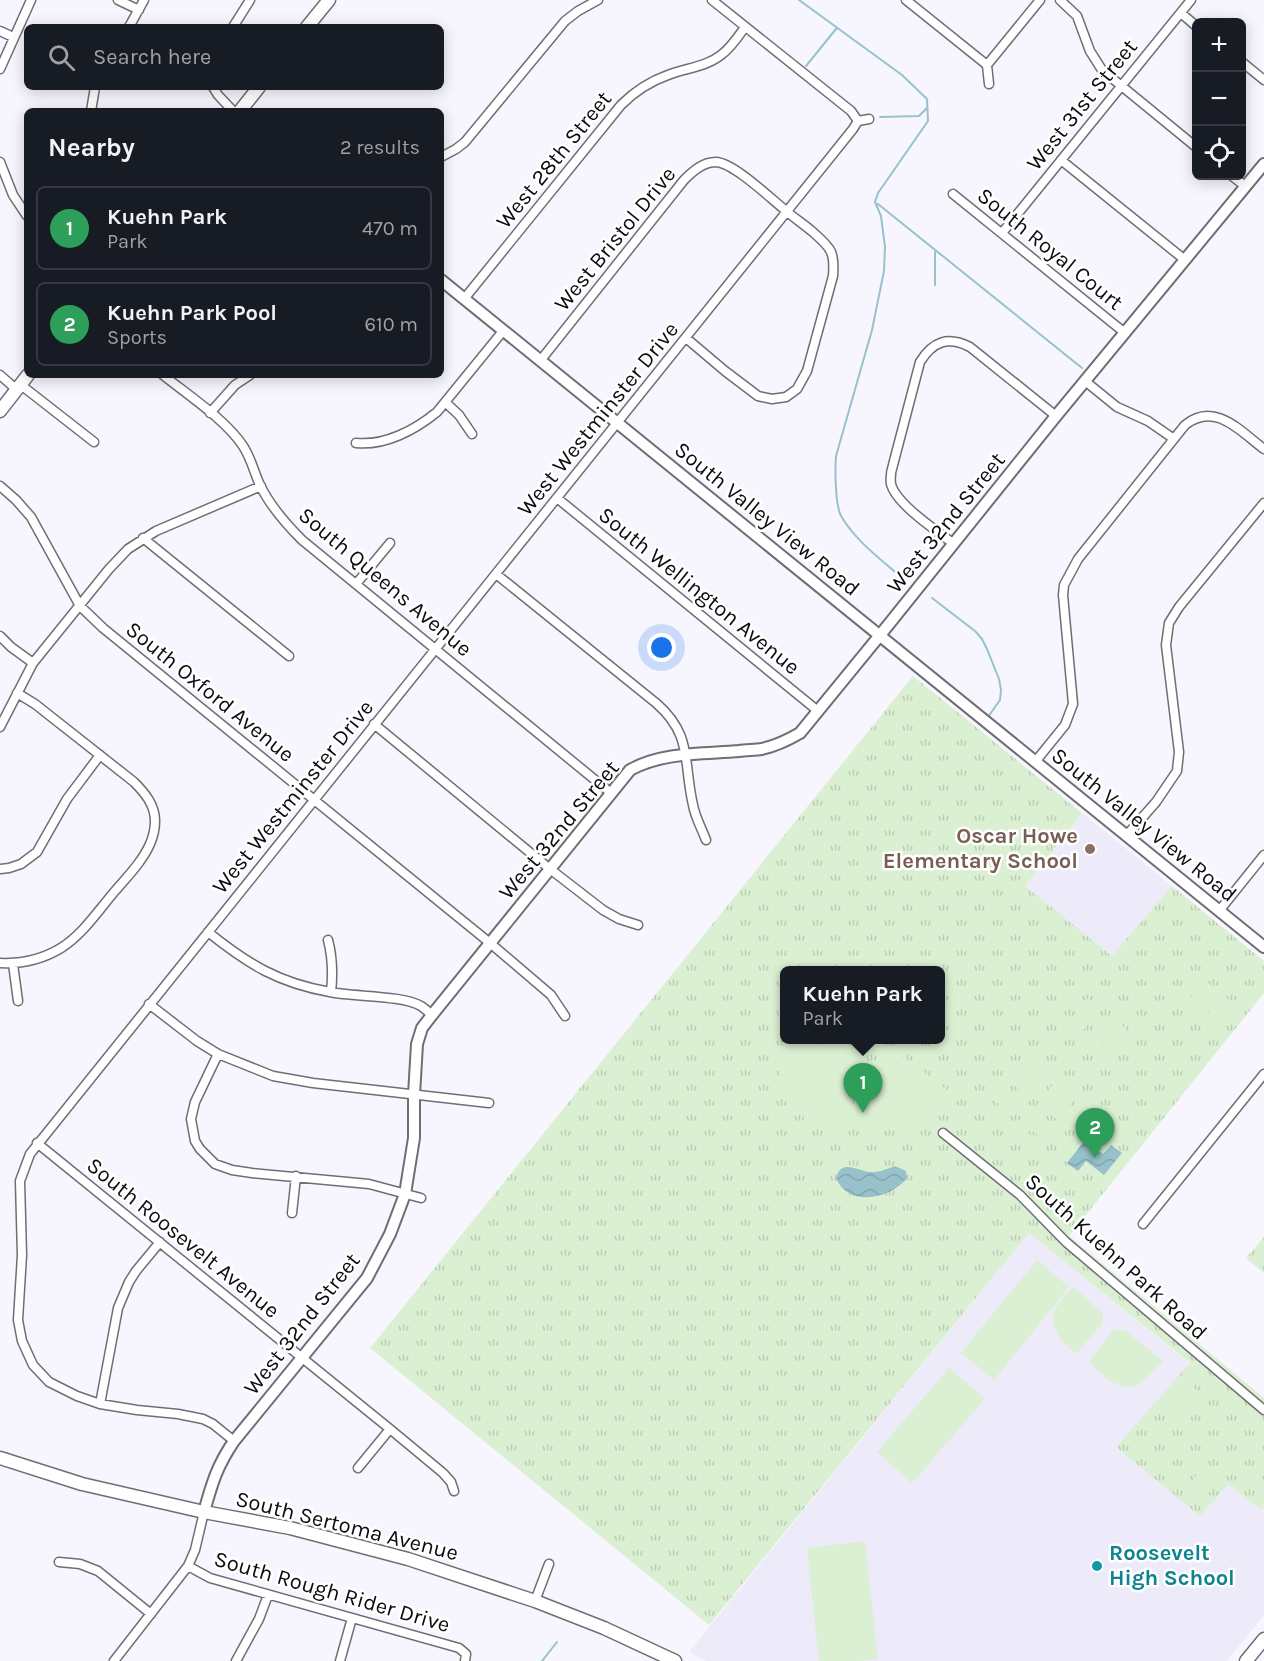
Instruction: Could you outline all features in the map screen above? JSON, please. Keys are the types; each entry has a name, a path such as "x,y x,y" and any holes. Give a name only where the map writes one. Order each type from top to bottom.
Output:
{"main road":[{"path":"309,24 329,0"},
{"path":"242,108 257,90"},
{"path":"0,411 22,383"},
{"name":"South Sertoma Avenue","path":"0,1458 82,1484 204,1512 290,1528 408,1559 535,1601 604,1628 675,1661"},
{"path":"1246,1661 1264,1639"}],"street":[{"path":"0,69 31,0"},
{"path":"118,0 139,10"},
{"path":"131,24 144,0"},
{"path":"235,24 250,0"},
{"path":"444,155 456,149 472,135 555,31 578,11 598,0"},
{"path":"712,0 851,111 858,121 869,119"},
{"path":"906,0 987,65"},
{"path":"989,84 987,65 1040,0"},
{"path":"1060,0 1077,16 1095,60 1102,70 1192,143"},
{"name":"West 31st Street","path":"1002,233 1191,0"},
{"path":"1181,13 1192,22"},
{"name":"West 28th Street","path":"464,299 621,105 651,83 667,75 718,58 745,27"},
{"path":"0,31 13,37"},
{"path":"1246,65 1264,80"},
{"path":"92,108 94,90"},
{"path":"215,90 230,108"},
{"name":"West Westminster Drive","path":"234,1442 213,1424 203,1419 100,1404 77,1396 49,1382 33,1365 22,1341 18,1320 22,1255 20,1181 30,1154 854,129 858,121"},
{"path":"1061,160 1185,260"},
{"path":"0,162 13,195 24,212"},
{"name":"West Bristol Drive","path":"540,361 684,180 701,166 714,162 728,166 786,211"},
{"name":"West 32nd Street","path":"114,1661 188,1566 222,1460 234,1442 367,1278 390,1234 405,1194 414,1138 417,1044 422,1028 630,770 642,764 686,755 761,749 782,743 800,733 1056,416 1264,164"},
{"path":"1237,180 1245,186"},
{"name":"South Royal Court","path":"953,194 1125,333"},
{"path":"686,338 758,396 765,399 781,398 797,389 807,371 834,261 826,244 786,211"},
{"name":"South Valley View Road","path":"444,282 1264,947"},
{"path":"356,443 375,443 404,432 428,419 445,402 503,331"},
{"path":"954,544 903,503 895,494 890,480 920,362 924,356 941,342 962,343 1056,416"},
{"path":"0,375 22,383 94,442"},
{"name":"South Queens Avenue","path":"167,378 229,430 243,447 261,486 276,510 302,540 611,793"},
{"path":"210,413 246,378"},
{"path":"1085,381 1117,407 1148,421 1174,439"},
{"path":"445,402 466,422 472,434"},
{"path":"1035,762 1065,725 1072,711 1071,670 1063,607 1064,585 1078,559 1190,421 1200,416 1212,416 1228,422 1264,449"},
{"name":"South Oxford Avenue","path":"0,486 31,517 80,606 103,628 490,943 550,995 565,1016"},
{"path":"0,727 33,663 128,549 177,521 261,486"},
{"name":"South Wellington Avenue","path":"557,498 818,711"},
{"path":"1126,836 1162,794 1177,771 1179,752 1166,645 1172,616 1264,503"},
{"path":"144,538 290,656"},
{"path":"356,584 390,543"},
{"path":"496,574 670,716 683,741 693,807 706,840"},
{"path":"0,636 33,663"},
{"path":"0,963 13,964 53,953 84,929 137,864 150,844 155,819 151,803 134,782 35,704 17,693"},
{"path":"374,724 603,910 619,920 638,925"},
{"path":"0,869 21,864 37,852 67,799 100,755"},
{"path":"1219,911 1264,855"},
{"path":"208,932 258,969 295,984 331,993 407,1001 421,1006 432,1015"},
{"path":"328,940 333,957 331,993"},
{"path":"13,964 18,1001"},
{"path":"149,1004 218,1054 258,1071 291,1080 489,1103"},
{"path":"218,1054 192,1113 193,1134 206,1157 221,1167 252,1173 369,1184 421,1198"},
{"path":"1143,1224 1264,1074"},
{"name":"South Kuehn Park Road","path":"943,1133 1020,1195 1066,1242 1264,1410"},
{"name":"South Roosevelt Avenue","path":"37,1143 443,1473 451,1482 454,1491"},
{"path":"291,1213 296,1176"},
{"path":"100,1404 118,1308 132,1277 160,1242"},
{"path":"358,1468 390,1429"},
{"path":"59,1562 80,1564 98,1571 151,1614"},
{"path":"535,1601 549,1564"},
{"name":"South Rough Rider Drive","path":"188,1566 210,1578 459,1648 466,1657"},
{"path":"236,1661 259,1619 268,1595"},
{"path":"340,1661 352,1618"}],"shaded area":[{"name":"Oscar Howe Elementary School","path":"1082,813 1172,886 1112,957 1025,886"},
{"name":"Roosevelt High School","path":"1029,1233 1190,1364 1117,1447 1200,1515 1228,1484 1260,1510 1264,1503 1264,1615 1227,1661 706,1661 689,1652"}],"green space":[{"path":"913,676 1082,813 1025,886 1112,956 1172,886 1264,961 1264,993 1069,1236 1264,1398 1264,1503 1261,1510 1228,1484 1200,1516 1116,1447 1190,1363 1029,1233 709,1625 370,1348"},
{"path":"1205,980 1220,993 1196,1022 1181,1010"},
{"path":"1223,995 1234,1004 1210,1033 1199,1024"},
{"path":"1088,998 1101,1008 1083,1030 1071,1019"},
{"path":"1114,1019 1127,1030 1109,1051 1097,1040"},
{"path":"784,1044 819,1044 862,1055 866,1061 849,1112 881,1052 892,1048 951,1093 945,1105 924,1121 898,1129 884,1130 858,1124 847,1117 841,1136 811,1123 790,1100 784,1087 781,1056"},
{"path":"1023,1057 1044,1074 1036,1083 1016,1067"},
{"path":"1013,1070 1034,1086 1026,1095 1006,1079"},
{"path":"1055,1082 1075,1098 1067,1108 1047,1092"},
{"path":"998,1088 1019,1105 1011,1114 991,1098"},
{"path":"1045,1094 1065,1111 1058,1120 1037,1104"},
{"path":"989,1101 1009,1117 1001,1127 981,1110"},
{"path":"1030,1113 1050,1129 1043,1139 1022,1123"},
{"path":"1020,1126 1040,1142 1033,1152 1012,1135"},
{"path":"1264,1237 1264,1273 1246,1258"},
{"path":"1037,1260 1069,1287 994,1380 961,1353"},
{"path":"1073,1287 1103,1313 1102,1324 1076,1354 1060,1339 1053,1320 1057,1306"},
{"path":"1113,1330 1125,1330 1163,1361 1142,1382 1131,1388 1111,1382 1089,1362"},
{"path":"949,1368 985,1399 912,1483 877,1452"},
{"path":"1180,1377 1206,1398 1182,1429 1155,1407"},
{"path":"1199,1472 1215,1485 1208,1494 1192,1481"},
{"path":"865,1541 878,1659 819,1661 807,1548"}],"water":[{"path":"1085,1140 1103,1154 1111,1145 1122,1153 1104,1175 1086,1161 1078,1171 1067,1163"},
{"path":"895,1166 906,1171 907,1178 891,1191 881,1195 860,1197 850,1194 836,1178 838,1172 846,1167 873,1172"}],"waterway":[{"path":"799,0 902,75 927,99 928,121 878,193 875,202 881,216 885,247 884,271 872,330 836,456 837,495 841,516 860,541 900,576"},
{"path":"806,66 836,29"},
{"path":"880,117 919,116 927,108"},
{"path":"878,204 1082,368"},
{"path":"935,252 935,285"},
{"path":"932,598 975,631 987,649 1001,690 1000,700 988,717"},
{"path":"542,1661 557,1642"}],"place":[{"name":"Oscar Howe Elementary School","path":"1090,849"},
{"name":"Kuehn Park","path":"863,1113"},
{"name":"Kuehn Park Pool","path":"1095,1158"},
{"name":"Roosevelt High School","path":"1097,1566"}]}
